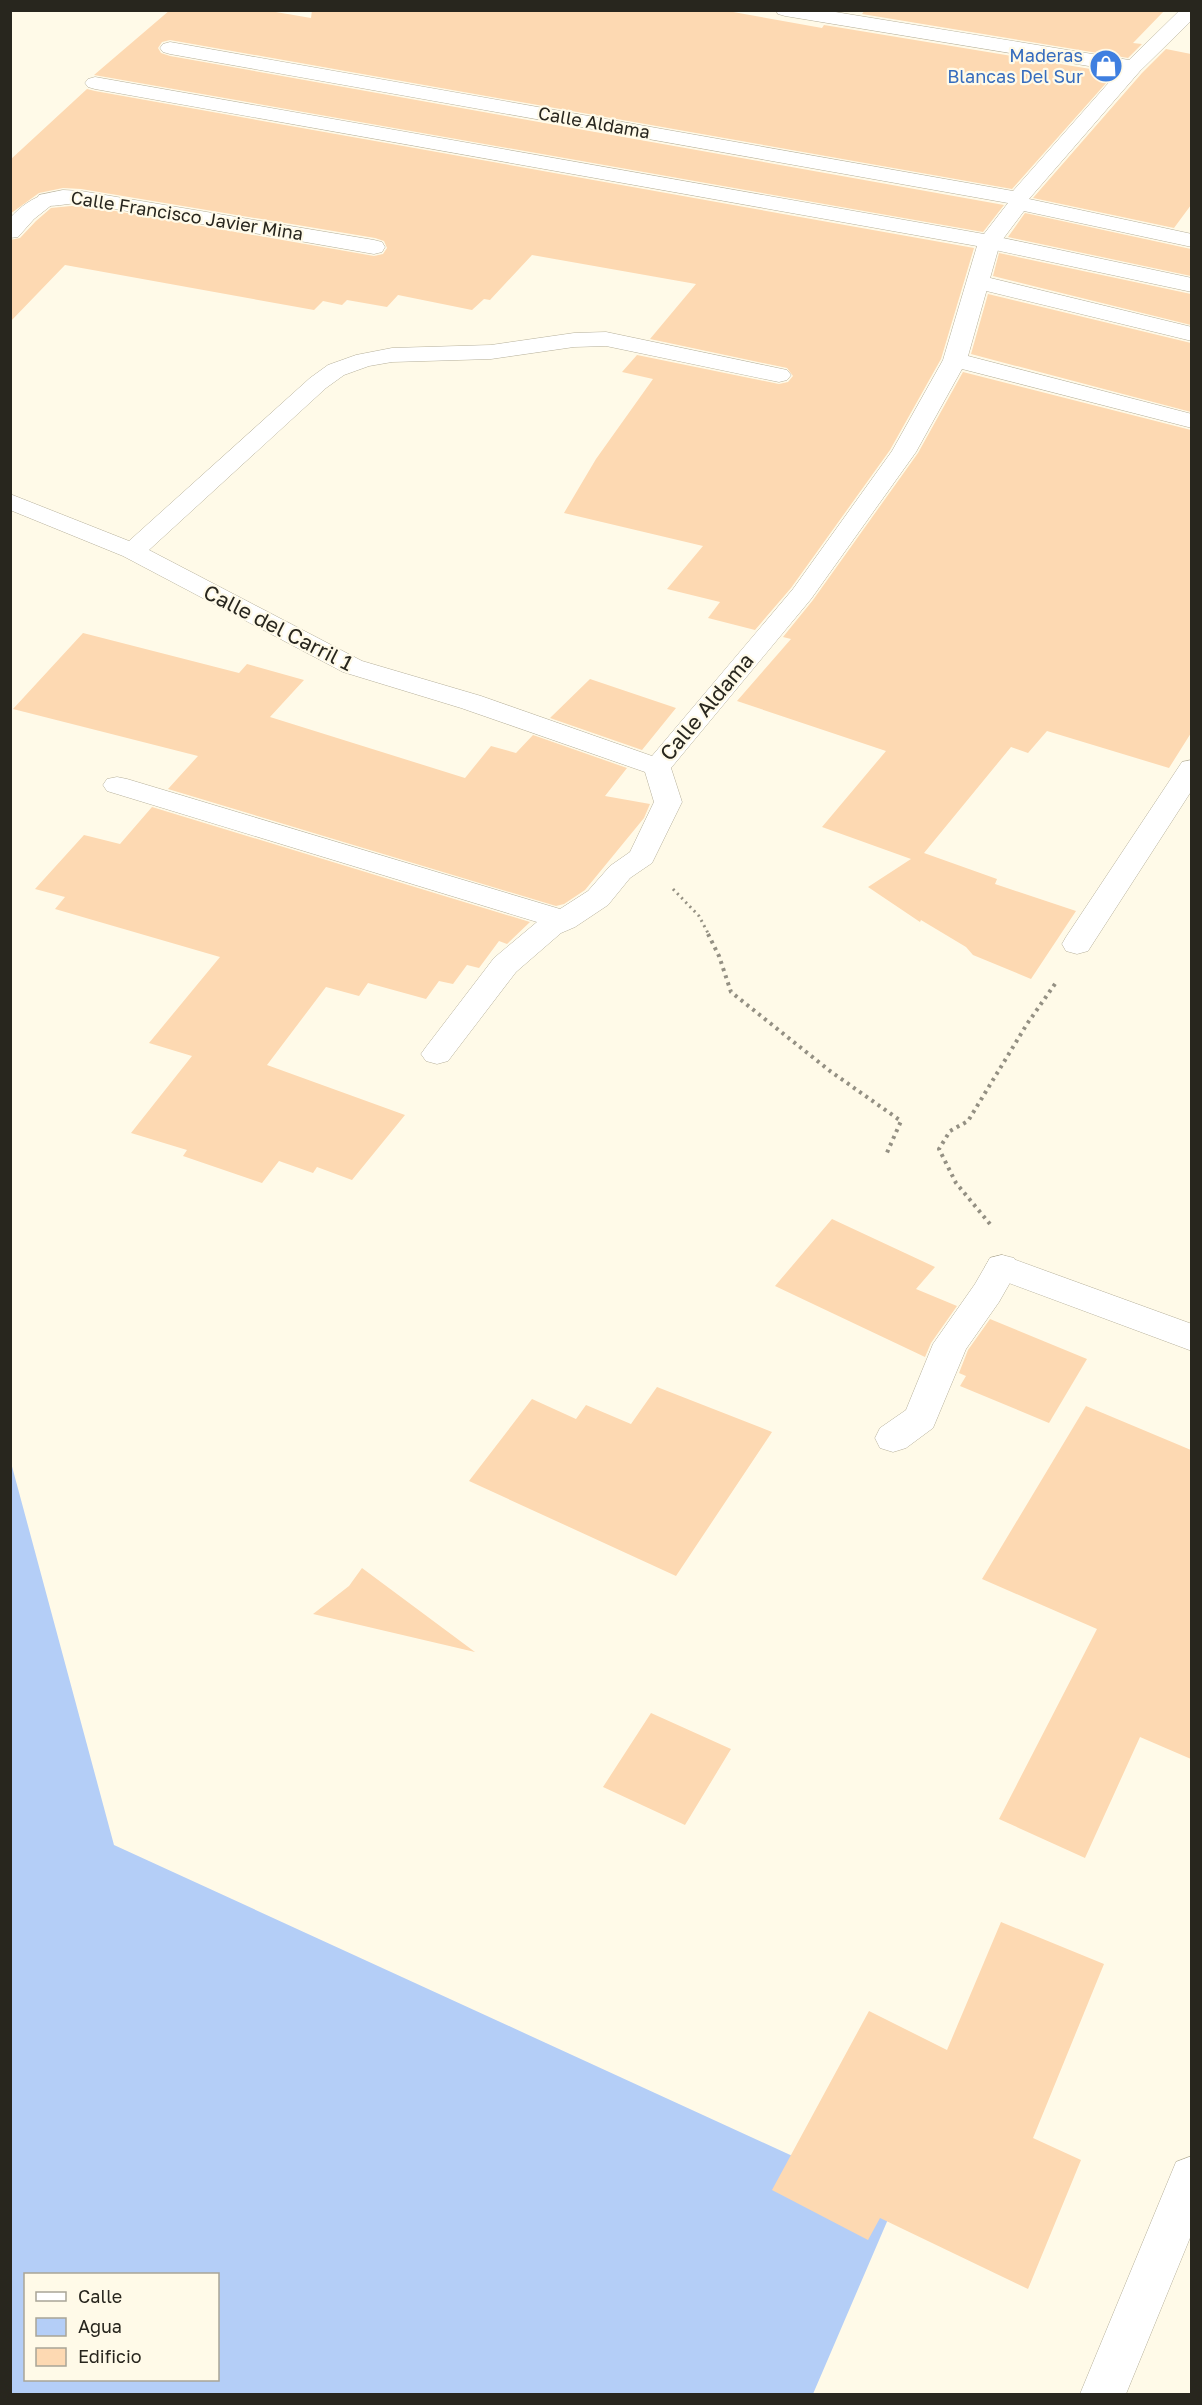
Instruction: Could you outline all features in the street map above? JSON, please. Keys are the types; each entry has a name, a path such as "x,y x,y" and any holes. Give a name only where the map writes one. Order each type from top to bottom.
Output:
{"street":[{"path":"785,10 1133,67"},
{"path":"989,242 1019,201 1133,67 1191,10"},
{"name":"Calle Aldama","path":"170,48 1019,201 1191,241"},
{"path":"94,83 989,242 1191,285"},
{"name":"Calle Francisco Javier Mina","path":"10,232 26,214 47,200 63,196 81,197 375,247"},
{"name":"Calle Aldama","path":"437,1054 505,965 550,926 564,920 598,898 620,872 642,857 668,802 657,767 802,594 903,452 955,360 989,242"},
{"path":"978,282 1191,334"},
{"path":"132,551 318,383 336,369 364,360 392,355 491,352 574,340 606,339 779,375"},
{"path":"955,360 1191,421"},
{"name":"Calle del Carril 1","path":"10,501 132,551 316,647 334,659 357,669 470,702 657,767"},
{"path":"1077,944 1191,768"},
{"path":"117,785 564,920"},
{"path":"893,1438 920,1418 950,1344 987,1293 1002,1267 1191,1338"},
{"path":"1103,2394 1191,2177"}],"path":[{"path":"642,857 699,916 719,956 731,992 830,1071 901,1120 885,1155"},
{"path":"1002,1267 1000,1240 983,1213 956,1183 939,1149 950,1131 968,1121 1027,1024 1068,966 1077,944"}],"water":[{"path":"10,1459 114,1845 895,2203 813,2394 11,2394"}],"building":[{"path":"170,10 264,10 311,18 312,10 722,10 822,28 824,25 1115,73 1012,189 170,40 162,42 158,48 161,53 170,56 1004,205 983,232 94,75"},
{"path":"865,10 1165,10 1133,43 1142,44 1128,58 862,14"},
{"path":"1166,49 1191,54 1191,205 1174,228 1033,198 1142,73"},
{"path":"87,89 974,248 941,359 890,450 791,588 755,630 708,618 720,602 667,589 703,546 564,513 596,459 653,379 622,372 637,355 779,384 788,382 793,376 787,368 650,339 696,284 532,255 490,300 484,299 472,310 398,295 387,307 347,300 342,305 323,301 314,310 65,265 10,322 10,240 20,238 51,208 81,205 374,256 383,254 387,248 384,241 375,238 81,189 63,188 39,193 10,214 10,160"},
{"path":"1025,213 1191,249 1191,276 1008,237"},
{"path":"999,253 1191,294 1191,325 993,276"},
{"path":"988,294 1191,343 1191,412 971,354"},
{"path":"963,372 1191,430 1191,733 1169,768 1047,731 1028,753 1011,747 924,853 997,879 995,884 1076,911 1031,979 973,955 966,947 921,920 920,922 868,887 911,859 822,827 886,751 737,701 791,639 783,637 813,600 918,453"},
{"path":"83,633 239,673 247,664 304,680 270,717 465,778 491,746 516,753 533,735 627,768 605,796 650,804 644,818 585,890 564,904 556,906 168,789 198,756 13,709"},
{"path":"590,679 676,708 642,750 550,718"},
{"path":"152,807 530,922 507,944 499,941 479,968 467,965 453,984 439,981 426,999 368,983 359,996 326,987 267,1065 405,1115 352,1180 317,1167 313,1173 279,1161 262,1183 183,1156 187,1150 131,1133 192,1056 149,1043 220,957 55,909 65,897 35,889 84,835 120,844"},
{"path":"832,1219 935,1267 916,1289 957,1306 931,1343 925,1357 775,1286"},
{"path":"990,1319 1087,1359 1049,1423 960,1386 966,1376 959,1373 968,1350"},
{"path":"657,1387 772,1432 676,1576 469,1481 532,1399 576,1419 586,1405 631,1424"},
{"path":"1086,1406 1191,1450 1191,1759 1140,1737 1085,1858 999,1819 1097,1629 982,1579"},
{"path":"362,1568 475,1652 313,1614 349,1586"},
{"path":"651,1713 731,1749 685,1825 603,1787"},
{"path":"1001,1922 1104,1964 1033,2138 1081,2160 1028,2289 880,2218 868,2240 772,2190 869,2011 947,2050"}],"place":[{"name":"Maderas Blancas Del Sur","path":"1106,66"}]}
